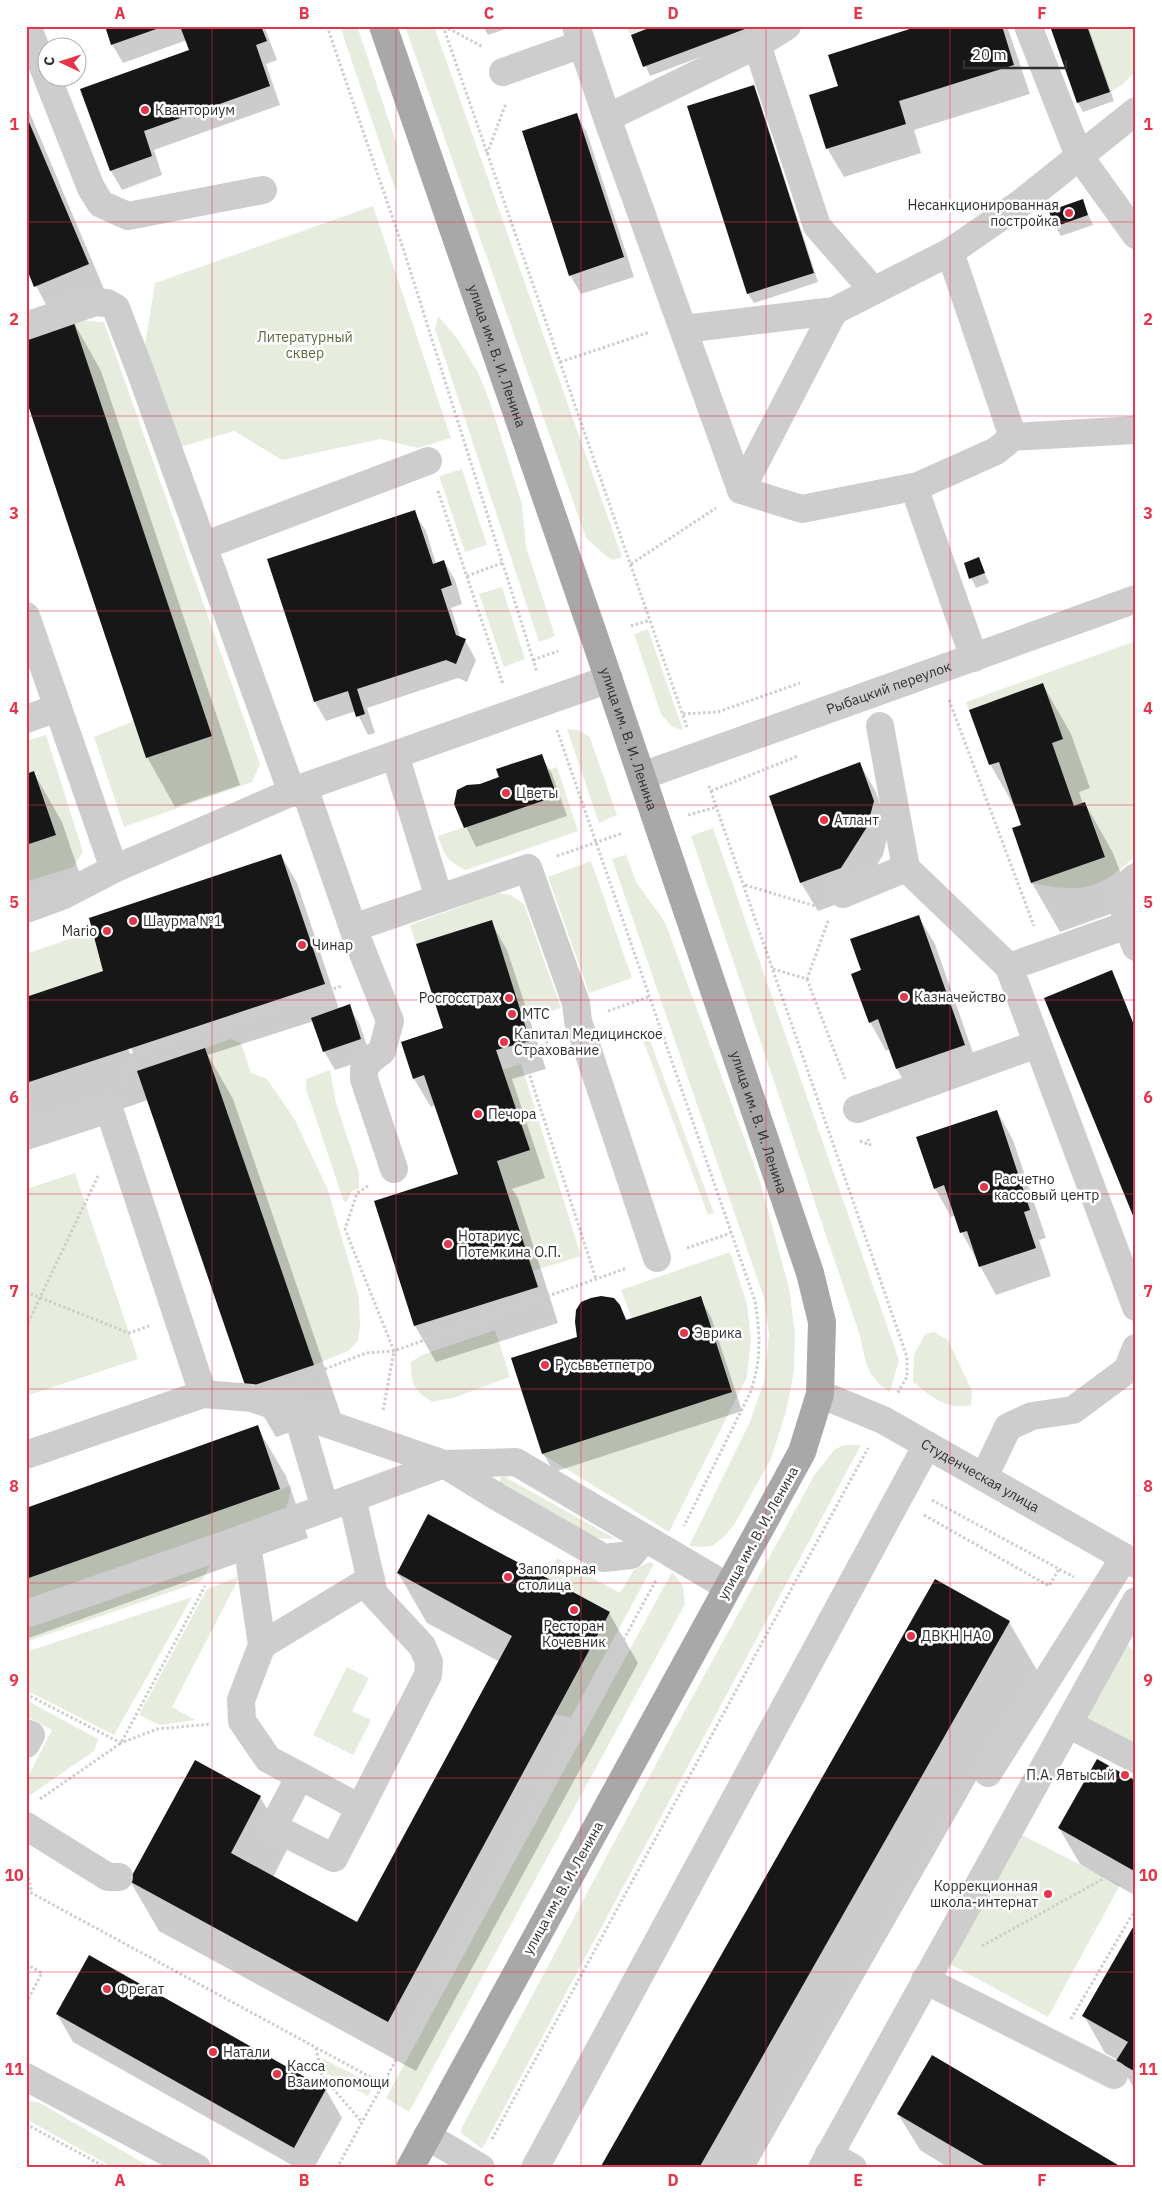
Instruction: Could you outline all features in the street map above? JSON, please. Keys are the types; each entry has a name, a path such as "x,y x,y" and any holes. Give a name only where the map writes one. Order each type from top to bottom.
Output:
{"main road":[{"name":"улица им. В. И. Ленина","path":"383,26 642,776 810,1273 822,1322 820,1394 802,1452 410,2168"}],"street":[{"path":"26,26 91,188 101,204 128,216 263,190"},
{"path":"607,118 757,45 787,26"},
{"path":"1028,26 1079,156 1136,235"},
{"path":"512,69 579,35 741,490"},
{"path":"757,45 817,226 873,290"},
{"path":"682,326 834,311 950,252 1022,203 1136,111"},
{"path":"950,252 1012,437"},
{"path":"26,326 96,302 107,303 116,308 203,546 390,1021 382,1051 368,1062 364,1069 364,1079 394,1169"},
{"path":"741,490 834,311"},
{"path":"741,490 802,509 914,487 996,451 1012,437 1136,430"},
{"path":"203,546 428,460"},
{"path":"914,487 974,658"},
{"name":"Рыбацкий переулок","path":"642,776 1136,599"},
{"path":"26,616 114,869"},
{"path":"26,909 64,895 114,869 298,790 609,679"},
{"path":"26,719 57,708"},
{"path":"880,726 906,868 1009,967 1136,1307"},
{"path":"395,755 438,898"},
{"path":"353,928 528,868 576,1003 578,1021 657,1258"},
{"path":"840,895 906,868"},
{"path":"1009,967 1045,954 1132,936 1122,899 1129,881 1136,877"},
{"path":"857,1109 1037,1044"},
{"path":"26,1136 109,1109 203,1394"},
{"path":"984,1477 1008,1427 1032,1416 1073,1410 1127,1370 1136,1348"},
{"path":"26,1455 203,1394 252,1398 444,1464 604,1558 631,1555 644,1538"},
{"name":"Студенческая улица","path":"820,1394 883,1420 1133,1562"},
{"path":"297,1413 325,1508"},
{"path":"535,2168 927,1445"},
{"path":"26,1614 237,1540 444,1464 516,1462 728,1588"},
{"path":"300,1776 274,1827 334,1858 428,1674 429,1662 422,1646 374,1594 352,1498"},
{"path":"237,1540 262,1645 241,1700 242,1721 268,1759 360,1808"},
{"path":"978,1778 1104,1592 1133,1562"},
{"path":"262,1645 371,1579"},
{"path":"853,2168 826,2161 1136,1601"},
{"path":"1068,1724 1136,1759"},
{"path":"26,1733 31,1735 26,1744"},
{"path":"26,1826 108,1877 119,1878"},
{"path":"925,1980 1114,2075"},
{"path":"26,2077 197,2168"},
{"path":"427,2136 479,2167"}],"path":[{"path":"327,26 404,251 533,660 594,842 755,1301 760,1334 758,1370 750,1393 670,1554 337,2168"},
{"path":"443,26 688,730"},
{"path":"487,154 512,69"},
{"path":"560,362 682,326"},
{"path":"466,447 428,460 513,713"},
{"path":"631,564 741,490"},
{"path":"467,576 502,563"},
{"path":"631,626 650,620"},
{"path":"533,660 558,651"},
{"path":"949,700 1045,954"},
{"path":"707,780 718,807 907,1357 906,1377 897,1395"},
{"path":"688,815 718,807"},
{"path":"528,868 622,833"},
{"path":"744,885 813,907 840,895"},
{"path":"840,895 807,979 870,1145 853,1138"},
{"path":"774,969 807,979"},
{"path":"109,1109 132,1055 154,1046 373,977"},
{"path":"596,1279 525,1061 565,1025 648,997"},
{"path":"828,1126 835,1130"},
{"path":"26,1327 117,1134"},
{"path":"378,1441 394,1350 345,1229 357,1193 394,1169"},
{"path":"252,1398 366,1353 394,1350 731,1233"},
{"path":"26,1292 129,1333 178,1316"},
{"path":"479,2167 870,1444"},
{"path":"906,1484 1104,1592"},
{"path":"921,1514 1049,1586 1059,1569"},
{"path":"121,1743 237,1540"},
{"path":"26,1694 121,1743"},
{"path":"36,1801 121,1743 157,1729 242,1721"},
{"path":"750,2168 978,1778"},
{"path":"26,1868 32,1893"},
{"path":"976,1949 1112,1874 1136,1887"},
{"path":"26,1890 383,2084"},
{"path":"1055,2045 1136,1908"},
{"path":"26,1964 42,1973 26,2003"},
{"path":"316,2047 322,2076 362,2122"},
{"path":"26,2124 107,2168"}],"green space":[{"path":"340,26 357,26 397,145 396,192"},
{"path":"405,26 434,26 622,557 613,560 586,538"},
{"path":"625,26 654,26 631,35"},
{"path":"1087,26 1136,26 1136,71 1122,85 1110,92"},
{"name":"Литературный сквер","path":"373,206 451,438 418,448 381,439 282,460 234,431 174,449 143,357 155,283"},
{"path":"438,316 456,337 478,372 490,402 522,504 526,547 555,636 539,642 435,329"},
{"path":"73,320 104,322 260,764 252,782 124,827 94,737 134,721 146,758 212,735"},
{"path":"462,469 487,545 465,552 439,476"},
{"path":"502,587 525,659 504,667 479,594"},
{"path":"648,629 683,730 672,727 661,714 634,634"},
{"path":"1136,641 1136,855 1111,876 1088,886 1063,888 1031,883 1105,856 1086,802 1074,806 1052,743 1043,684 969,710 966,702"},
{"path":"567,729 580,731 590,738 617,815 599,823"},
{"path":"46,735 83,852 73,867 26,882 26,845 56,834 35,771 26,774 26,741"},
{"path":"557,767 578,831 466,870 454,864 447,857 438,836 556,796 548,770"},
{"path":"713,828 899,1360 890,1392 876,1381 868,1368 860,1336 691,836"},
{"path":"626,855 636,882 665,922 760,1181 789,1288 795,1333 794,1372 786,1411 771,1459 734,1525 724,1537 712,1546 689,1546 749,1424 764,1382 769,1334 764,1298 612,859"},
{"path":"591,861 632,978 589,993 548,877"},
{"path":"498,893 511,895 524,904 561,1008 524,1020 492,921 416,944 410,925"},
{"path":"92,931 103,971 26,997 26,954"},
{"path":"646,1030 714,1213 708,1215 640,1032"},
{"path":"231,1039 241,1043 251,1073 267,1079 295,1120 328,1190 359,1297 360,1325 358,1341 348,1351 314,1365 205,1048"},
{"path":"521,1064 581,1256 533,1271 497,1161 530,1150 503,1070"},
{"path":"330,1070 336,1103 359,1173 359,1188 351,1192 347,1202 344,1202 306,1089 306,1079"},
{"path":"75,1173 138,1359 26,1396 26,1189"},
{"path":"730,1252 747,1304 751,1339 747,1377 669,1532 542,1454 632,1318 621,1290"},
{"path":"495,1330 510,1377 456,1397 433,1402 421,1394 414,1386 411,1362 422,1355"},
{"path":"934,1332 948,1340 972,1391 971,1405 954,1406 946,1404 913,1382 914,1355 925,1334"},
{"path":"845,1445 861,1445 482,2149 461,2133 462,2127 672,1734 815,1474 835,1449"},
{"path":"501,1477 505,1477 616,1539 591,1538 497,1488"},
{"path":"292,1485 286,1509 26,1601 26,1579"},
{"path":"557,1558 620,1593 634,1570 649,1562 654,1564 571,1717 555,1715 610,1612 547,1578"},
{"path":"212,1560 202,1581 26,1642 26,1624"},
{"path":"672,1572 683,1586 685,1604 409,2112 386,2098"},
{"path":"237,1577 238,1580 172,1707 195,1720 160,1725 139,1715 207,1589"},
{"path":"192,1597 114,1735 26,1690 26,1652"},
{"path":"1119,1632 1136,1655 1136,1759 1068,1724"},
{"path":"347,1667 369,1678 352,1711 371,1720 353,1755 313,1735"},
{"path":"26,1700 98,1739 94,1751 26,1798 26,1780 52,1730 26,1716"},
{"path":"1020,1834 1120,1885 1048,2017 950,1964"},
{"path":"322,2058 373,2085 368,2096 324,2072"},
{"path":"30,2101 40,2103 152,2168 114,2168 26,2119 26,2103"}],"building":[{"path":"105,26 162,26 162,27 111,45"},
{"name":"Кванториум","path":"180,26 261,26 267,41 256,45 270,86 144,131 152,156 110,171 80,89 88,88 88,86 189,50"},
{"path":"654,26 753,26 643,67 631,35"},
{"path":"919,26 1002,26 1014,65 899,101 906,124 826,149 809,95 838,86 828,55"},
{"path":"1050,26 1087,26 1110,92 1077,103"},
{"path":"754,85 814,273 747,294 687,106"},
{"path":"577,113 624,257 569,276 522,131"},
{"path":"26,115 89,264 34,287 26,267"},
{"name":"Несанкционированная постройка","path":"1083,199 1088,215 1054,227 1049,211"},
{"path":"73,320 212,736 146,758 26,399 26,336"},
{"path":"415,510 433,564 444,560 452,585 441,589 456,635 466,639 456,664 446,660 357,689 365,714 356,717 348,691 314,702 267,559"},
{"path":"979,557 985,573 969,579 964,563"},
{"path":"1043,683 1063,739 1052,743 1074,806 1085,802 1105,857 1031,883 1012,828 1021,825 999,762 989,765 969,710"},
{"name":"Цветы","path":"542,754 557,796 464,828 454,804 457,790 467,785 480,784 499,777 496,769"},
{"path":"860,762 874,801 867,827 841,868 800,883 769,796"},
{"path":"34,771 56,835 26,845 26,774"},
{"path":"281,854 325,984 26,1083 26,997 103,971 89,918"},
{"name":"Казначейство","path":"919,915 965,1045 896,1069 878,1019 869,1023 851,974 861,970 850,939"},
{"path":"492,920 530,1041 496,1050 530,1150 497,1161 538,1287 414,1326 374,1201 458,1174 424,1075 413,1079 401,1042 443,1028 416,944"},
{"path":"1112,970 1136,1030 1136,1223 1044,998"},
{"path":"350,1004 361,1039 323,1052 311,1018"},
{"path":"205,1048 314,1365 246,1388 137,1071"},
{"name":"Расчетно кассовый центр","path":"997,1110 1030,1210 1024,1212 1036,1248 979,1267 967,1231 960,1233 944,1185 934,1189 916,1137"},
{"path":"601,1296 614,1298 620,1305 626,1320 701,1296 732,1392 542,1454 511,1358 577,1337 576,1310 581,1302"},
{"path":"258,1425 280,1489 26,1579 26,1508"},
{"path":"428,1514 610,1612 388,2022 129,1881 195,1760 261,1796 231,1853 357,1922 512,1636 397,1573"},
{"path":"935,1579 1010,1621 699,2168 600,2168"},
{"path":"1097,1759 1136,1781 1136,1872 1058,1828"},
{"path":"1136,1922 1136,2072 1116,2061 1128,2042 1082,2016"},
{"path":"89,1955 326,2089 294,2148 56,2014"},
{"path":"932,2055 1123,2168 989,2168 897,2114"}],"place":[{"name":"Кванториум","path":"145,110"},
{"name":"Несанкционированная постройка","path":"1069,213"},
{"name":"Цветы","path":"506,793"},
{"name":"Атлант","path":"824,820"},
{"name":"Шаурма №1","path":"133,921"},
{"name":"Mario","path":"107,931"},
{"name":"Чинар","path":"302,945"},
{"name":"Казначейство","path":"904,997"},
{"name":"Росгосстрах","path":"509,998"},
{"name":"МТС","path":"512,1014"},
{"name":"Капитал Медицинское Страхование","path":"504,1042"},
{"name":"Печора","path":"478,1114"},
{"name":"Расчетно кассовый центр","path":"984,1187"},
{"name":"Нотариус Потемкина О.П.","path":"448,1244"},
{"name":"Эврика","path":"684,1333"},
{"name":"Русьвьетпетро","path":"545,1365"},
{"name":"Заполярная столица","path":"508,1577"},
{"name":"Ресторан Кочевник","path":"574,1610"},
{"name":"ДВКН НАО","path":"911,1636"},
{"name":"П.А. Явтысый","path":"1125,1775"},
{"name":"Коррекционная школа-интернат","path":"1048,1894"},
{"name":"Фрегат","path":"107,1989"},
{"name":"Натали","path":"213,2052"},
{"name":"Касса Взаимопомощи","path":"277,2074"}]}
